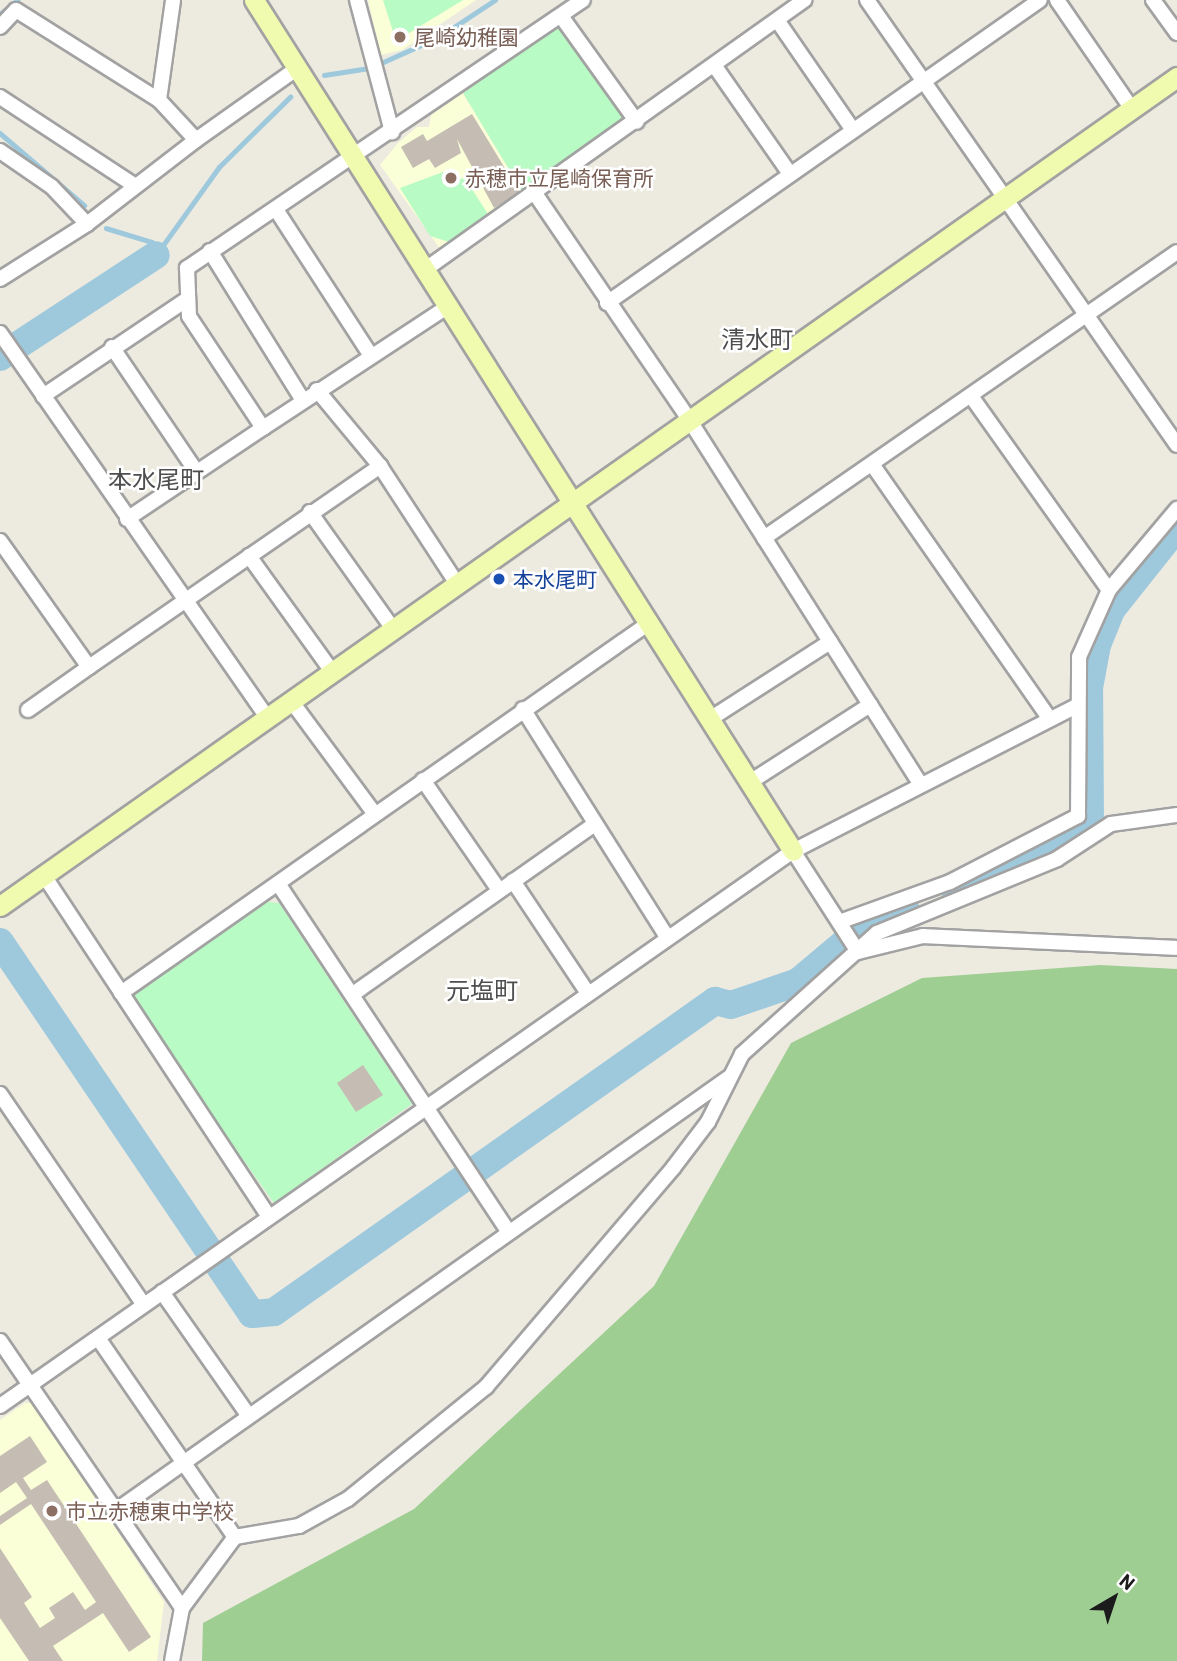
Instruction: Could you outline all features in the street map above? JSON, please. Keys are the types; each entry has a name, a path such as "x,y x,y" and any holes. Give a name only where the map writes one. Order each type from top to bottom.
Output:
{"street":[{"path":"159,100 173,0"},
{"path":"254,0 353,162 858,952"},
{"path":"357,0 392,132"},
{"path":"263,428 190,316 186,300 187,268 209,251 278,211 353,162 583,0"},
{"path":"424,271 536,195 804,0"},
{"path":"867,0 1177,445"},
{"path":"607,303 1040,0"},
{"path":"1057,0 1132,109"},
{"path":"1153,0 1177,33"},
{"path":"0,27 16,10 159,100 196,140"},
{"path":"561,16 637,122"},
{"path":"777,20 853,130"},
{"path":"714,65 790,174"},
{"path":"0,279 87,224 134,185 295,69"},
{"path":"0,906 45,877 1177,77"},
{"path":"0,97 134,185"},
{"path":"0,151 52,187 87,224"},
{"path":"536,195 607,303 691,421 920,784"},
{"path":"278,211 371,356"},
{"path":"209,251 302,399"},
{"path":"764,538 874,467 1177,252"},
{"path":"43,396 112,347 186,300"},
{"path":"127,519 302,399 447,307"},
{"path":"0,333 182,601 268,719"},
{"path":"112,347 196,471"},
{"path":"317,390 380,466 458,585"},
{"path":"971,396 1109,590"},
{"path":"28,710 380,466"},
{"path":"874,467 1049,718"},
{"path":"839,922 950,882 1079,816 1083,787 1075,707 1079,657 1109,590 1177,509"},
{"path":"310,512 394,630"},
{"path":"0,541 89,667"},
{"path":"249,556 333,673"},
{"path":"121,993 279,885 374,813 649,624"},
{"path":"710,719 830,642"},
{"path":"292,702 374,813"},
{"path":"750,782 870,705"},
{"path":"0,1406 428,1109 587,992 793,851 1075,707"},
{"path":"523,709 667,937"},
{"path":"423,780 499,890"},
{"path":"172,1661 182,1608 235,1537 299,1526 348,1499 486,1387 673,1168 708,1122 728,1078 764,1030 877,933 1057,859 1111,824 1177,815"},
{"path":"353,994 595,824"},
{"path":"45,877 269,1217"},
{"path":"513,881 587,992"},
{"path":"279,885 507,1230"},
{"path":"858,952 923,936 1177,948"},
{"path":"114,1513 507,1230 728,1078"},
{"path":"0,1094 144,1305"},
{"path":"162,1292 248,1415"},
{"path":"98,1338 235,1537"},
{"path":"0,1341 114,1513 182,1608"}],"shaded area":[{"name":"尾崎幼稚園","path":"368,0 476,0 402,50 381,55"},
{"name":"赤穂市立尾崎保育所","path":"463,93 522,191 441,250 380,165 398,143 417,127 429,127 431,115"},
{"name":"市立赤穂東中学校","path":"25,1403 33,1403 164,1602 157,1661 0,1661 0,1420"}],"green space":[{"path":"383,0 463,0 396,41"},
{"path":"555,28 564,30 625,114 625,123 522,191 463,93"},
{"path":"443,172 466,180 488,214 449,242 430,236 400,188"},
{"path":"268,902 279,903 412,1104 274,1203 133,1005 135,993"},
{"path":"1100,965 1177,969 1177,1661 202,1661 203,1623 414,1509 654,1286 791,1043 922,978"}],"building":[{"path":"472,114 520,193 494,208 457,139 461,153 435,168 429,159 413,168 401,147 423,134 427,141"},
{"path":"363,1065 383,1095 356,1112 337,1083"},
{"path":"30,1436 47,1462 23,1478 31,1490 47,1480 151,1637 129,1652 103,1613 53,1646 63,1661 29,1661 0,1618 0,1548 32,1597 24,1603 40,1628 55,1618 49,1608 73,1592 85,1610 96,1602 31,1504 0,1525 0,1516 27,1498 16,1482 0,1493 0,1456"}],"waterway":[{"path":"0,14 17,0"},
{"path":"324,75 370,68 439,37 495,0"},
{"path":"156,255 219,167 290,97"},
{"path":"0,133 84,205"},
{"path":"106,228 152,242 156,254"},
{"path":"0,357 156,255"},
{"path":"956,894 1038,856 1090,820 1089,688 1097,645 1111,610 1177,527"},
{"path":"0,942 252,1314 274,1312 715,1001 731,1005 798,982 854,935 908,913"}],"place":[{"name":"尾崎幼稚園","path":"400,37"},
{"name":"赤穂市立尾崎保育所","path":"451,178"},
{"name":"本水尾町","path":"499,579"},
{"name":"市立赤穂東中学校","path":"52,1511"}],"district":[{"name":"清水町","path":"757,339"},
{"name":"本水尾町","path":"156,479"},
{"name":"元塩町","path":"482,990"}]}
